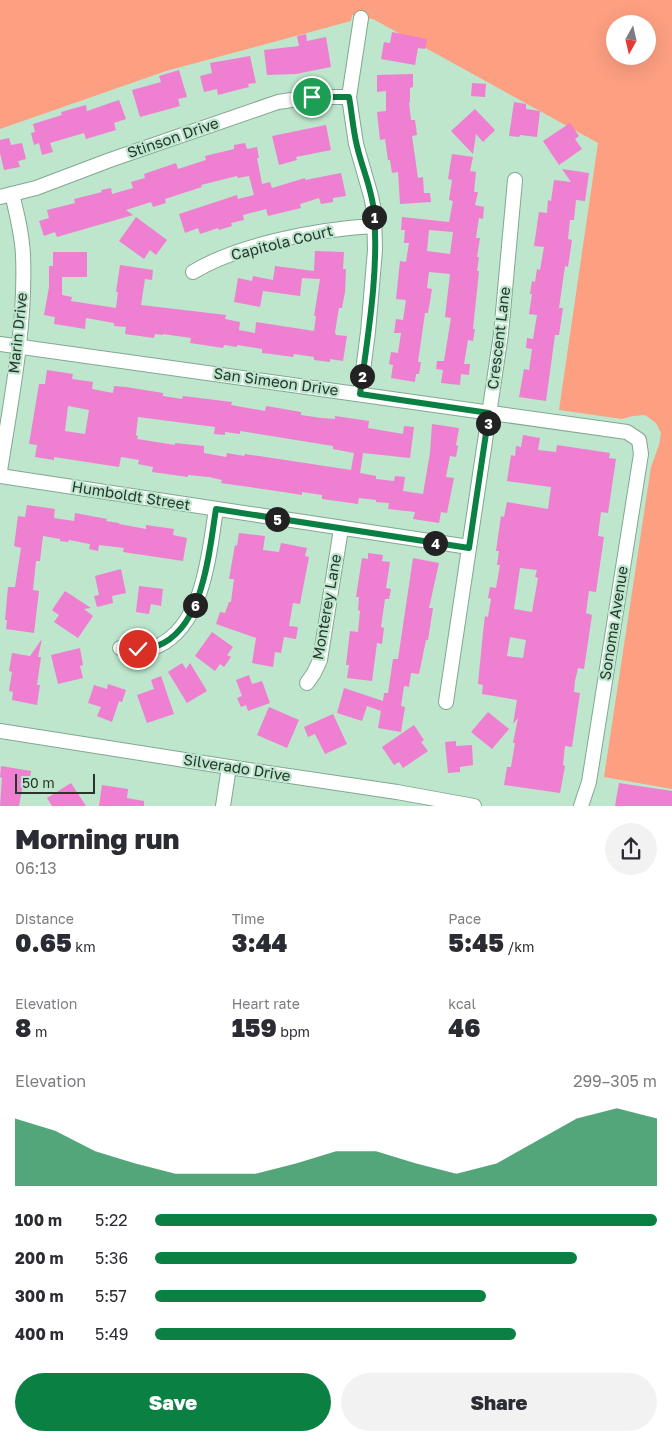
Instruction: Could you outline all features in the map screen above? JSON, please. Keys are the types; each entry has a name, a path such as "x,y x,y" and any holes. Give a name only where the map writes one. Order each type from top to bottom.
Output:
{"street":[{"path":"360,394 372,286 374,226 371,196 356,144 349,97 361,18"},
{"name":"Stinson Drive","path":"6,196 36,188 110,160 278,102 312,97 349,97"},
{"name":"Crescent Lane","path":"446,702 501,334 515,180"},
{"name":"Marin Drive","path":"0,471 19,347 23,280 23,253 20,227 6,196"},
{"name":"Capitola Court","path":"193,272 206,264 234,253 276,242 346,228 374,226"},
{"name":"San Simeon Drive","path":"0,344 627,432 639,440"},
{"name":"Sonoma Avenue","path":"581,806 589,782 640,454 639,440"},
{"name":"Humboldt Street","path":"0,476 469,548"},
{"path":"120,648 138,649 157,646 177,634 193,611 203,582 216,509"},
{"name":"Monterey Lane","path":"307,683 320,660 341,529"},
{"name":"Silverado Drive","path":"0,731 397,792 474,806"},
{"path":"223,806 229,767"}],"shaded area":[{"path":"0,0 672,0 672,789 604,777 651,467 661,433 656,423 645,415 622,419 559,410 598,143 373,19 352,15 351,21 166,71 0,129"}],"building":[{"path":"392,32 427,39 425,49 418,48 415,65 381,59 384,42 390,43"},
{"path":"306,34 307,41 326,37 331,67 296,74 267,75 264,50 299,46 297,36"},
{"path":"250,56 256,83 248,84 249,87 218,95 217,89 204,92 200,76 212,73 210,63"},
{"path":"179,70 187,97 178,99 180,106 140,117 132,90 161,82 159,76"},
{"path":"413,74 413,87 410,88 409,102 411,120 415,120 417,135 412,136 418,178 423,177 424,193 430,193 431,202 400,204 398,172 392,173 385,139 380,140 377,112 386,111 386,91 377,92 377,75"},
{"path":"472,83 486,84 485,97 471,96"},
{"path":"119,100 126,119 114,123 116,130 86,139 84,133 50,143 53,152 42,155 39,143 34,145 31,133 35,132 33,124 62,115 61,112 86,105 87,111"},
{"path":"514,102 526,104 526,109 540,111 537,137 509,136"},
{"path":"475,109 495,130 483,142 476,134 473,154 451,131"},
{"path":"570,123 579,136 575,139 582,149 559,165 543,141"},
{"path":"326,125 331,150 296,157 297,160 279,165 272,136"},
{"path":"9,138 11,145 22,143 26,159 18,161 20,167 4,170 0,153 0,140"},
{"path":"245,143 247,149 257,147 262,184 270,182 272,188 305,178 305,180 341,173 346,196 333,198 333,202 321,204 319,198 300,204 301,208 268,216 266,209 243,215 244,220 231,223 232,226 219,230 218,228 200,234 198,228 185,233 179,214 237,195 238,199 254,195 249,176 238,178 237,176 201,185 202,187 165,199 166,203 153,207 151,202 126,210 133,215 57,237 55,232 44,236 39,221 49,218 47,210 75,203 74,199 102,192 101,190 111,188 112,194 133,188 131,182 145,178 144,174 176,163 178,169 206,160 205,156 234,149 234,145"},
{"path":"452,154 473,157 470,171 476,172 474,192 478,192 475,205 484,207 483,219 479,218 476,238 480,238 477,257 479,257 477,271 479,271 473,329 475,329 473,341 468,340 464,364 470,364 469,375 461,374 460,385 441,383 443,370 436,369 437,361 444,361 451,318 445,317 450,274 429,272 427,288 432,289 428,313 425,313 418,362 421,362 419,374 416,374 415,382 391,378 393,365 389,364 391,352 398,353 401,333 394,333 396,319 403,320 406,300 396,299 400,261 406,262 409,243 404,243 405,230 401,230 402,217 449,222 453,201 449,200 452,180 448,179","holes":["429,230 453,232 450,254 427,251"]},
{"path":"562,169 589,173 585,201 576,200 574,220 570,220 568,239 572,240 568,267 565,266 559,308 563,308 559,335 555,335 546,401 519,397 524,369 529,370 532,349 526,348 527,338 533,339 537,315 529,314 532,281 535,282 537,269 540,270 544,247 534,246 539,212 547,213 548,200 551,201 554,180 571,182"},
{"path":"136,217 167,240 156,255 150,250 144,259 119,241"},
{"path":"315,251 344,252 343,269 346,269 345,292 342,308 339,308 335,332 336,335 347,336 343,361 330,359 330,362 314,360 314,357 294,354 293,357 262,353 262,349 237,345 237,347 224,345 223,348 190,343 191,338 163,334 155,334 154,338 125,334 126,327 114,326 114,323 86,318 85,329 54,324 55,317 44,315 49,287 49,266 53,266 53,252 87,252 87,277 62,277 62,295 72,297 71,301 116,308 120,265 153,270 152,280 145,279 141,305 226,315 225,319 240,322 239,330 255,333 256,322 314,331 316,316 314,316 320,279 302,278 300,296 263,291 260,307 234,302 238,278 252,281 253,276 273,280 275,266 314,271"},
{"path":"47,370 73,374 72,379 93,382 92,389 113,393 114,386 126,387 163,393 163,396 182,399 183,396 232,402 231,405 265,411 266,406 301,412 301,415 321,418 335,419 335,416 369,421 368,428 403,434 404,426 414,427 410,458 363,453 360,473 376,476 376,479 394,481 395,476 405,477 403,491 423,494 430,453 432,424 459,428 456,457 450,456 446,477 454,478 447,513 441,512 439,523 413,519 415,512 388,509 389,503 376,502 376,500 359,498 358,504 322,499 322,495 302,492 302,495 221,483 222,480 209,477 188,475 188,477 152,472 153,467 138,464 139,460 121,457 119,467 54,457 54,460 35,457 37,445 29,444 39,384 45,384","holes":["68,406 89,410 85,434 65,431","138,417 215,427 214,434 225,435 225,432 240,434 240,431 333,446 333,449 354,453 351,470 245,454 244,456 227,453 226,457 204,453 204,446 175,443 175,445 137,439"]},
{"path":"523,435 540,438 538,450 556,452 557,445 610,453 609,458 616,459 608,513 601,512 598,536 604,537 596,592 589,591 586,613 592,615 584,669 578,668 575,681 574,692 580,693 572,747 565,746 563,765 565,766 560,793 504,785 507,767 511,767 515,743 513,743 518,718 513,724 517,700 482,694 483,685 478,684 485,616 488,617 491,599 488,598 490,587 496,588 500,565 497,565 499,551 496,551 501,516 504,517 507,502 548,509 551,487 507,481 511,455 515,456 516,446 521,447","holes":["520,568 537,570 535,577 538,578 532,612 514,609","510,637 526,640 523,658 507,656"]},
{"path":"27,505 55,509 54,518 74,521 75,513 146,529 146,525 174,529 173,535 187,538 183,561 123,552 124,548 99,545 98,551 89,549 90,544 69,540 68,542 60,541 60,539 43,536 40,561 36,561 33,590 39,591 34,633 6,629 8,587 15,587 21,548 14,546 18,516 25,517"},
{"path":"239,533 265,536 263,550 279,552 281,543 307,548 305,556 309,557 300,604 293,603 289,626 298,627 296,639 284,637 281,653 275,652 273,667 252,663 256,638 216,624 220,612 225,613 229,602 231,602 234,579 229,579"},
{"path":"368,553 383,555 382,561 390,562 386,588 391,589 389,599 385,599 381,627 384,628 382,644 377,643 372,681 347,678 349,665 346,665 350,631 358,632 360,611 358,610 359,597 356,597 362,558 368,559"},
{"path":"413,558 439,563 429,608 433,608 428,640 426,640 419,674 411,673 409,687 404,686 401,706 405,707 401,732 378,728 381,711 367,706 362,721 337,713 344,688 383,701 384,693 388,693 393,659 398,659"},
{"path":"121,569 126,593 112,596 113,603 97,607 94,596 99,595 95,576"},
{"path":"139,586 163,589 161,606 151,604 149,614 136,612"},
{"path":"65,591 91,608 84,609 93,616 78,638 54,622 59,615 52,610"},
{"path":"212,632 233,647 227,655 231,657 224,667 220,664 215,671 195,656"},
{"path":"42,639 38,657 41,657 37,685 40,685 37,705 12,700 13,692 9,691 12,672 9,671 12,653 30,656"},
{"path":"80,648 83,665 80,666 83,678 58,684 51,655"},
{"path":"182,663 186,669 190,663 207,691 187,703 168,672"},
{"path":"249,675 252,684 262,681 270,703 248,711 246,705 241,707 237,698 242,696 236,680"},
{"path":"161,676 174,714 147,723 137,695 154,689 151,680"},
{"path":"108,684 126,690 122,702 119,701 112,722 97,716 101,707 88,703 94,685 107,689"},
{"path":"269,707 299,720 287,748 257,735"},
{"path":"488,712 509,729 492,749 471,732"},
{"path":"333,714 347,744 325,754 315,734 308,737 304,727"},
{"path":"414,725 424,740 421,742 428,751 403,768 399,762 394,765 382,747"},
{"path":"456,741 456,746 472,745 473,765 460,767 460,772 448,773 445,742"},
{"path":"1,766 31,771 29,785 23,784 19,806 0,806"},
{"path":"71,783 86,806 52,806 47,798"},
{"path":"619,783 672,791 672,806 615,806"},
{"path":"102,785 128,789 127,798 144,801 144,806 99,806"}],"route":[{"path":"138,649 157,646 177,634 193,611 203,582 216,509 469,548 489,413 360,394 372,286 374,211 356,144 349,97 312,97"}]}
